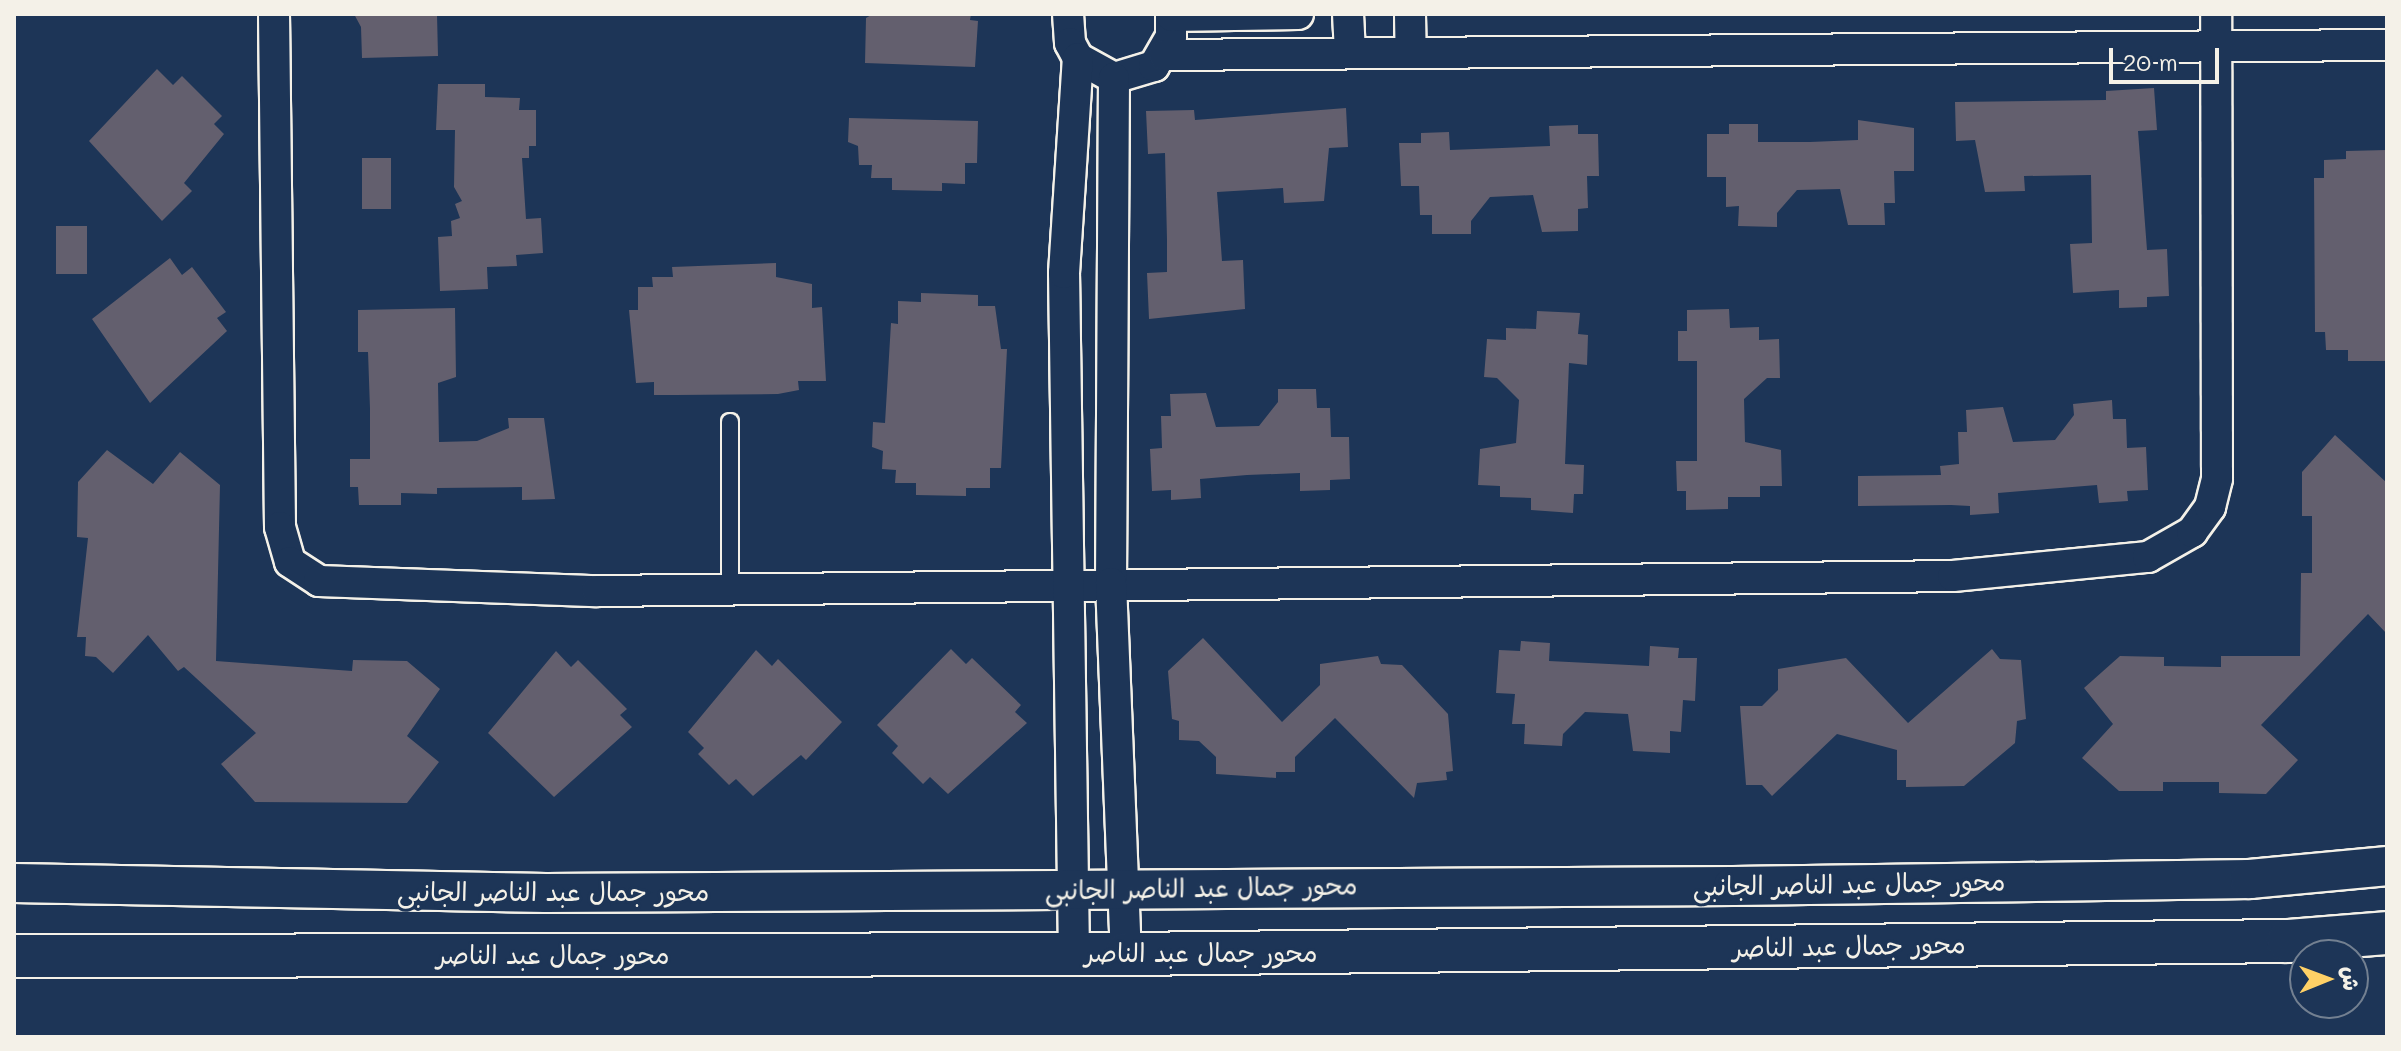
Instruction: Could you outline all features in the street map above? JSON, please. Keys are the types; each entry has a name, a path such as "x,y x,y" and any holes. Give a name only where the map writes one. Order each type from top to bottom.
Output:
{"main road":[{"name":"محور جمال عبد الناصر","path":"14,956 1126,954 2288,941 2387,933"}],"street":[{"path":"274,14 280,527 290,562 319,581 730,590 1111,583 1953,576 2148,557 2174,546 2202,519 2217,479 2216,14"},
{"path":"1068,14 1070,43 1078,58 1064,273 1074,954"},
{"path":"1078,58 1114,78 1142,74 1164,55 1171,15 1298,14"},
{"path":"1348,14 1350,52"},
{"path":"1410,14 1411,53"},
{"path":"1164,55 2387,45"},
{"path":"1114,78 1111,583 1126,954"},
{"name":"محور جمال عبد الناصر الجانبى","path":"14,883 546,893 2250,879 2387,866"}],"lane":[{"path":"730,422 730,590"}],"building":[{"path":"354,14 437,14 438,56 362,58 361,27"},
{"path":"873,14 971,14 970,20 978,21 975,67 865,63 866,18"},
{"path":"157,69 173,85 182,76 222,116 214,124 224,134 184,183 192,191 162,221 89,141"},
{"path":"438,84 485,84 485,97 520,98 519,110 536,110 536,146 529,146 529,158 522,158 526,219 541,218 543,253 516,255 517,266 487,267 488,289 440,291 438,237 452,236 451,221 460,218 455,204 462,201 454,187 455,130 436,130"},
{"path":"2154,88 2157,130 2138,131 2147,250 2167,249 2169,296 2147,297 2147,307 2119,308 2119,290 2073,293 2070,244 2092,243 2091,175 2024,176 2025,191 1985,192 1975,140 1956,141 1955,102 2106,100 2106,91"},
{"path":"1346,108 1348,147 1329,148 1324,201 1284,203 1283,188 1217,192 1222,261 1243,260 1245,309 1149,319 1147,273 1167,272 1167,240 1165,153 1148,154 1146,111 1194,110 1195,120"},
{"path":"849,118 978,121 977,163 965,163 965,184 942,183 942,191 892,190 892,178 871,178 872,165 859,165 858,146 848,142"},
{"path":"1858,120 1914,128 1914,171 1894,171 1895,203 1884,203 1885,225 1848,225 1840,189 1797,190 1777,213 1777,227 1738,226 1739,206 1726,207 1726,177 1707,177 1707,134 1729,134 1729,124 1758,124 1758,142 1810,142 1858,140"},
{"path":"1578,125 1578,134 1598,134 1599,176 1587,176 1588,208 1578,209 1578,231 1542,232 1533,195 1490,197 1471,221 1471,234 1432,234 1432,215 1420,215 1419,186 1401,186 1399,143 1421,143 1421,133 1449,132 1450,150 1550,146 1549,126"},
{"path":"2387,150 2387,361 2348,361 2348,350 2326,350 2325,332 2315,332 2314,178 2324,178 2324,160 2346,159 2346,151"},
{"path":"362,158 391,158 391,209 362,209"},
{"path":"56,226 87,226 87,274 56,274"},
{"path":"170,258 182,275 192,267 226,312 217,318 227,331 150,403 92,319"},
{"path":"776,263 776,277 812,284 812,308 822,307 826,381 798,381 799,390 778,394 654,395 654,382 636,383 629,310 638,310 638,287 653,287 652,277 673,277 672,267"},
{"path":"921,293 978,295 978,306 995,306 1001,349 1007,349 1001,468 990,468 990,488 966,488 966,496 916,495 916,483 895,483 896,470 882,469 883,451 872,447 873,422 885,423 891,323 898,324 898,301 921,302"},
{"path":"455,308 456,377 438,383 439,442 477,441 509,428 508,418 544,418 555,499 522,500 522,487 437,488 437,494 401,493 401,505 359,505 358,487 350,487 350,459 370,459 370,409 368,352 358,352 358,310"},
{"path":"1729,309 1730,328 1759,327 1759,340 1779,339 1780,378 1767,378 1744,399 1745,442 1781,450 1782,486 1760,486 1760,497 1728,497 1728,509 1686,510 1686,491 1677,491 1676,461 1697,461 1697,361 1678,361 1678,331 1687,331 1687,310"},
{"path":"1537,311 1580,313 1578,334 1588,335 1587,365 1569,363 1565,464 1584,465 1583,494 1574,494 1573,513 1531,510 1531,498 1500,497 1500,486 1478,485 1480,449 1516,443 1519,400 1497,378 1484,377 1487,339 1506,340 1506,328 1536,329"},
{"path":"1278,389 1316,389 1317,408 1330,408 1331,437 1349,437 1350,479 1330,480 1330,490 1300,491 1300,473 1247,475 1200,479 1201,498 1171,500 1171,490 1152,491 1150,449 1162,448 1161,416 1171,416 1170,394 1206,393 1216,427 1259,426 1278,402"},
{"path":"2112,400 2113,419 2126,419 2127,448 2146,447 2148,490 2127,491 2128,501 2099,503 2097,485 1998,493 1999,513 1970,515 1970,506 1951,505 1858,506 1858,476 1941,475 1940,466 1959,464 1958,432 1967,432 1966,410 2003,407 2013,442 2055,440 2074,415 2073,404"},
{"path":"2335,435 2387,483 2387,634 2368,614 2261,725 2298,760 2266,794 2219,793 2219,782 2163,782 2163,791 2119,791 2082,758 2113,724 2084,688 2120,656 2164,657 2164,666 2221,667 2221,656 2300,656 2301,573 2312,573 2312,516 2302,516 2302,472"},
{"path":"107,450 153,484 180,452 220,485 216,661 352,671 353,660 407,661 440,689 407,736 439,762 407,803 255,802 221,764 256,733 184,667 178,671 148,635 113,673 96,657 85,656 86,637 77,637 88,538 77,537 78,482"},
{"path":"1203,638 1282,722 1320,685 1320,664 1378,656 1381,664 1402,665 1448,714 1453,771 1446,772 1447,780 1417,783 1414,798 1335,718 1295,757 1295,772 1276,772 1276,778 1216,774 1216,757 1199,741 1179,740 1179,721 1172,719 1168,671"},
{"path":"1521,641 1550,643 1549,661 1649,666 1650,646 1679,648 1678,658 1697,658 1695,701 1683,700 1681,732 1670,731 1670,753 1633,751 1628,714 1585,712 1563,734 1562,746 1524,744 1525,724 1512,724 1515,694 1496,693 1499,650 1520,651"},
{"path":"951,649 966,664 972,658 1021,705 1015,712 1027,723 948,794 930,777 923,784 892,753 898,746 877,725"},
{"path":"1992,649 2000,659 2021,660 2026,719 2017,721 2015,743 1964,786 1906,787 1906,780 1897,780 1897,750 1837,734 1772,796 1762,785 1746,785 1740,706 1762,706 1778,690 1778,669 1846,658 1908,723"},
{"path":"756,650 772,666 778,659 842,722 806,760 801,755 753,796 736,779 729,785 698,754 704,748 688,732"},
{"path":"556,651 571,667 578,660 627,709 620,715 632,727 554,797 488,733"}]}
